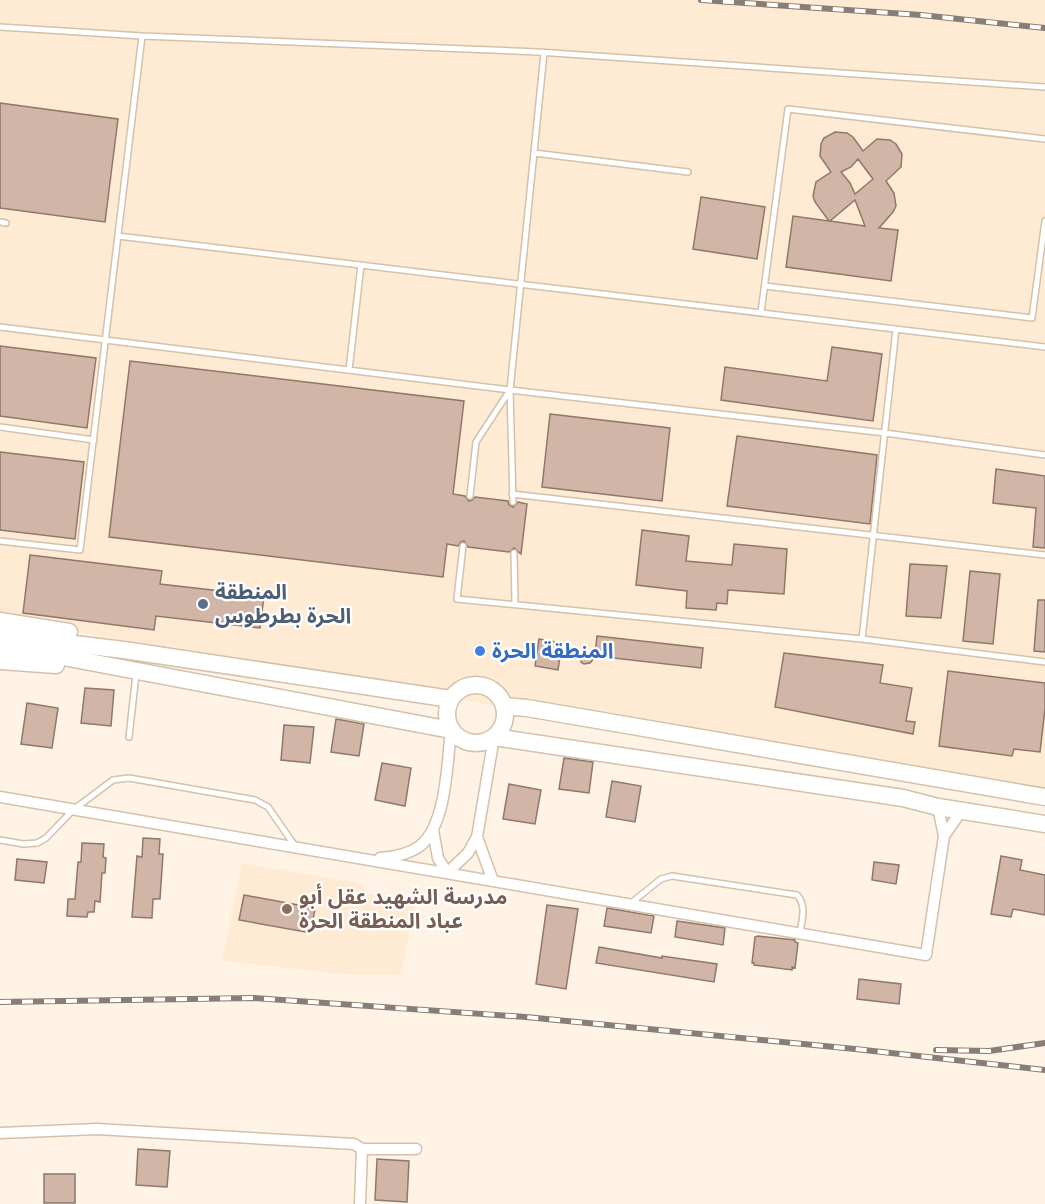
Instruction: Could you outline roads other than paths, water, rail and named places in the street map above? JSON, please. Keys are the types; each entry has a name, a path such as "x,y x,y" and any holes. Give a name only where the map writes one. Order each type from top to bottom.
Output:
{"main road":[{"path":"0,621 83,635 108,641 124,650"},
{"path":"0,635 128,670 451,730 466,741 475,743 494,737 502,728 505,717 500,697 494,690 475,684 457,691 447,709 447,720 451,730"},
{"path":"0,649 33,645 124,650 451,699"},
{"path":"0,661 128,670"},
{"path":"504,706 539,710 1045,797"},
{"path":"494,737 903,798 938,807 1045,824"}],"street":[{"path":"366,859 406,854 421,845 433,830 441,809 451,730"},
{"path":"447,873 468,853 477,837 494,737"},
{"path":"0,797 926,955 944,836 938,807"},
{"path":"944,836 962,810"},
{"path":"433,830 438,858 447,873"},
{"path":"477,837 493,881"},
{"path":"0,1132 97,1129 354,1144 362,1149 416,1149"},
{"path":"360,1204 362,1149"}],"lane":[{"path":"0,27 142,36 544,53 1045,87"},
{"path":"0,541 80,549 142,36"},
{"path":"513,502 510,390 544,53"},
{"path":"761,312 788,109 1045,139"},
{"path":"534,153 688,172"},
{"path":"765,286 1032,318 1045,221"},
{"path":"118,236 1045,347"},
{"path":"350,370 361,265"},
{"path":"0,327 510,390 885,433 1045,455"},
{"path":"862,639 896,329"},
{"path":"470,496 476,442 510,390"},
{"path":"0,427 94,440"},
{"path":"512,494 1045,555"},
{"path":"463,546 457,599 862,639 1045,662"},
{"path":"514,553 515,603"},
{"path":"128,670 129,737"},
{"path":"0,840 24,844 37,843 46,838 73,810 113,780 129,778 255,801 268,807 296,848"},
{"path":"630,904 661,879 672,876 797,895 804,907 800,933"}],"railway":[{"path":"701,0 921,15 1045,28"},
{"path":"0,1002 254,998 526,1017 1045,1070"},
{"path":"936,1050 989,1051 1045,1043"}],"place":[{"name":"المنطقة الحرة بطرطوس","path":"203,604"},
{"name":"المنطقة الحرة","path":"480,651"},
{"name":"مدرسة الشهيد عقل أبو عباد المنطقة الحرة","path":"287,909"}]}
